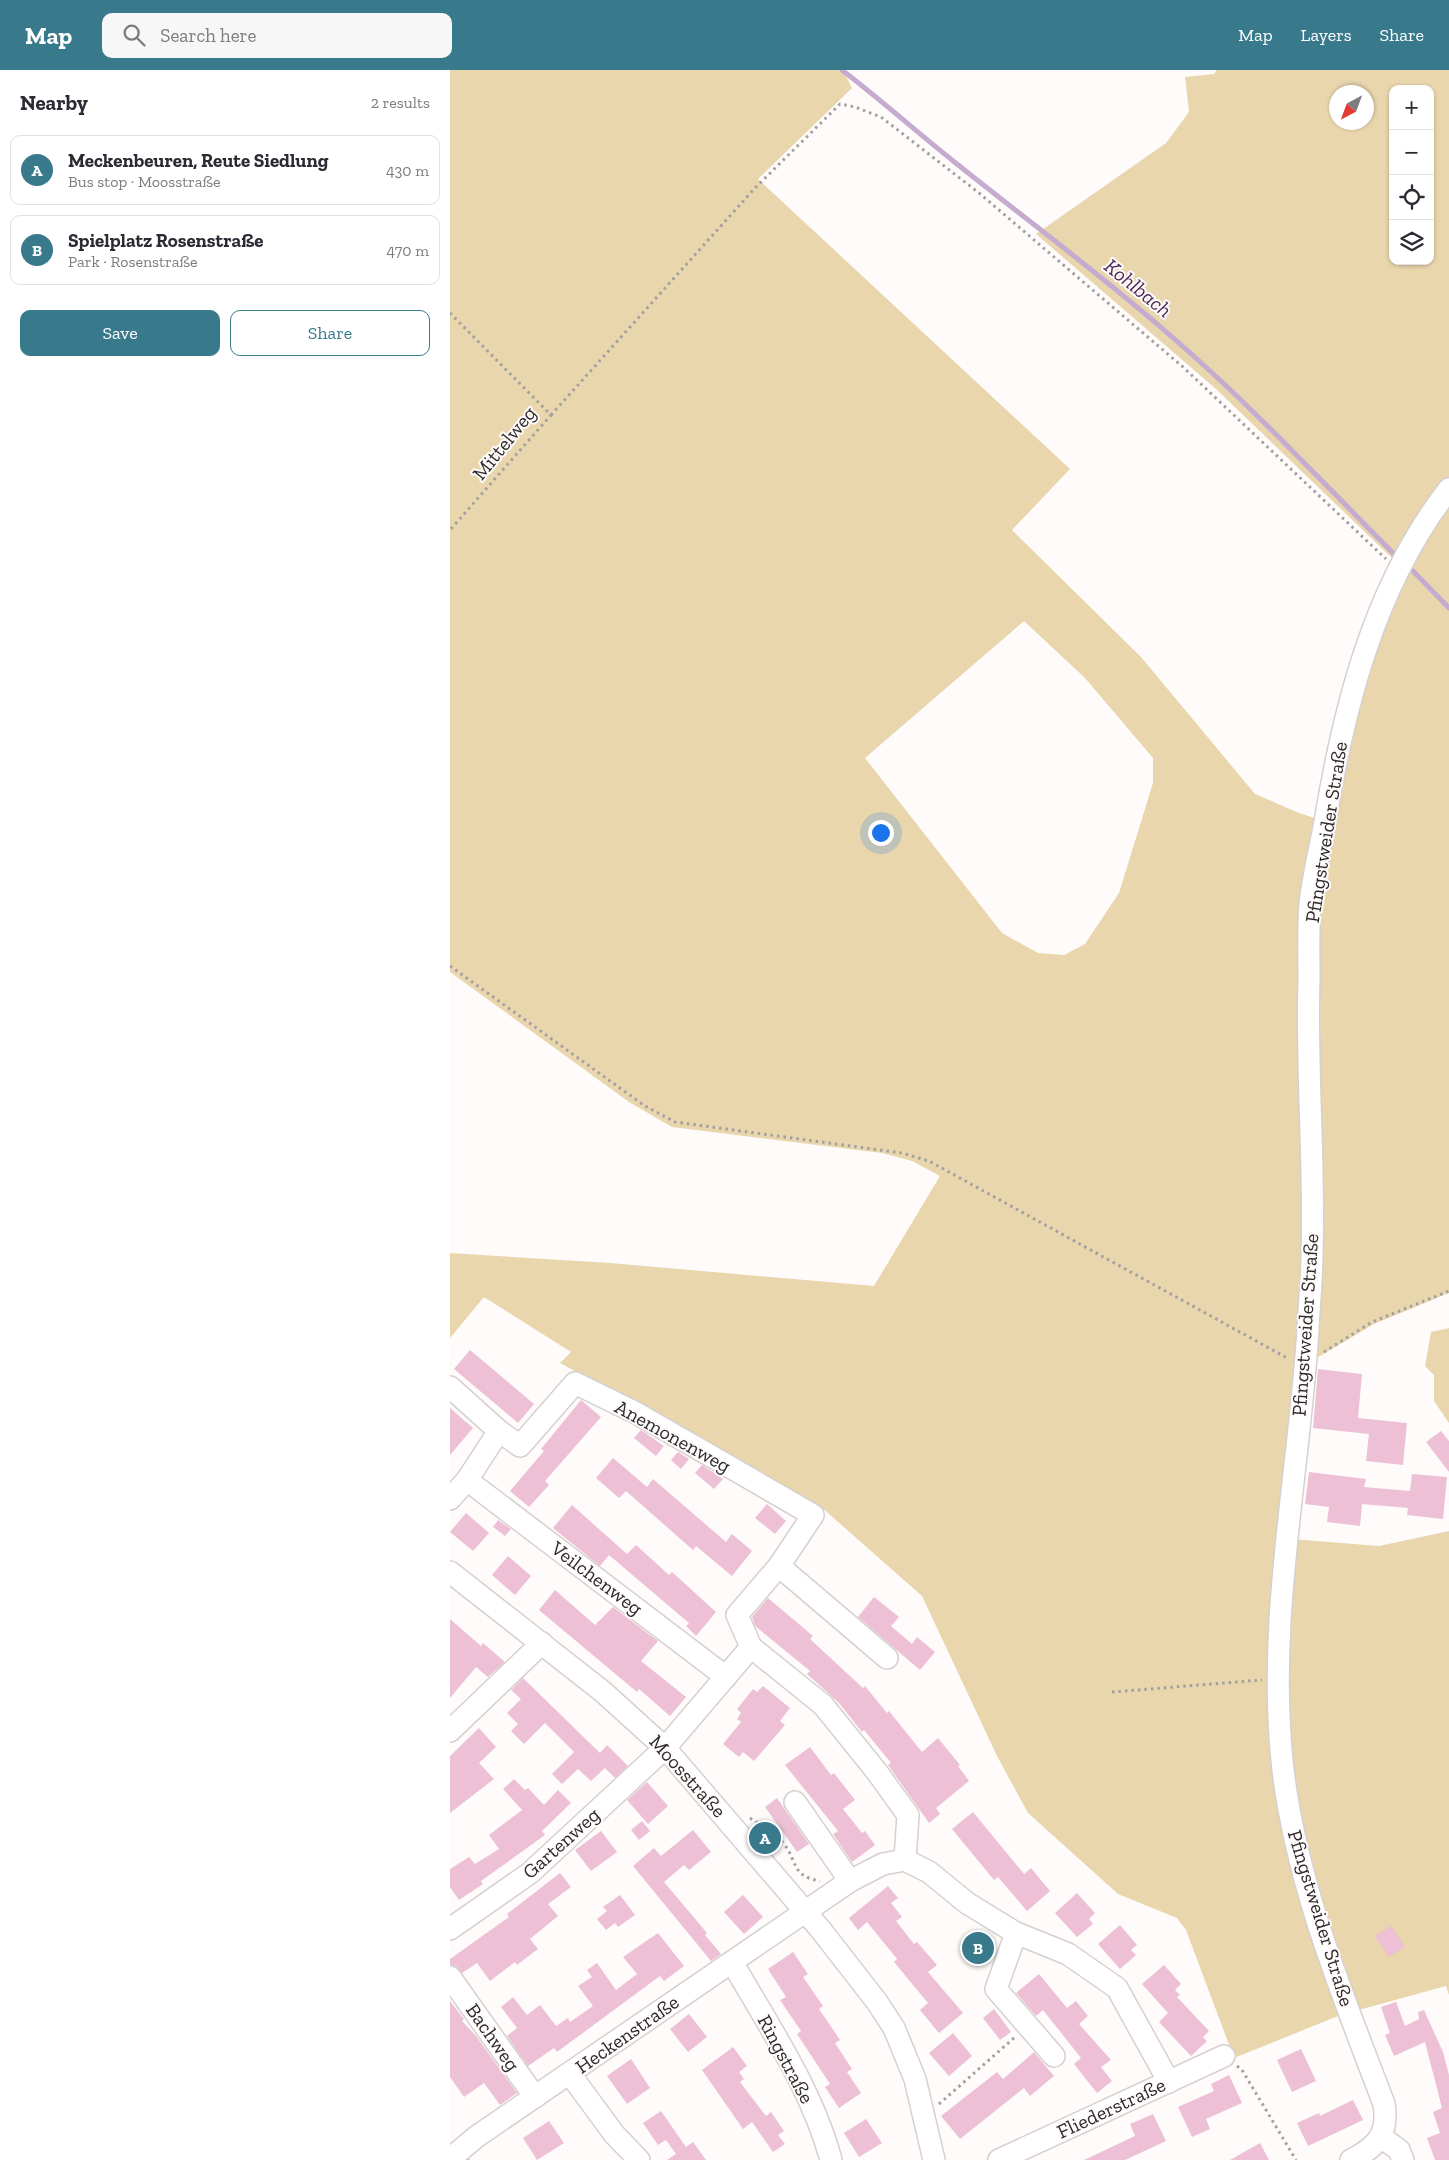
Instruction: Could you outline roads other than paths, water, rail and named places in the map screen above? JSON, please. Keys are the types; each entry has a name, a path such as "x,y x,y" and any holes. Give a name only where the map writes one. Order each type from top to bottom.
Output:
{"street":[{"name":"Pfingstweider Straße","path":"1381,2137 1385,2129 1386,2118 1384,2104 1340,1990 1294,1842 1283,1771 1278,1715 1279,1618 1305,1363 1312,1252 1307,1038 1310,904 1335,761 1348,709 1376,622 1424,524 1449,489"},
{"name":"Anemonenweg","path":"450,1387 499,1431 520,1446 575,1383 638,1414 813,1515 779,1566 737,1615 751,1647 823,1705 877,1772 908,1815 905,1860"},
{"path":"450,1499 467,1480 499,1431"},
{"name":"Veilchenweg","path":"467,1480 726,1676"},
{"path":"779,1566 887,1658"},
{"name":"Moosstraße","path":"450,1572 602,1691 665,1748 806,1913 851,1968 894,2028 915,2079 926,2116 934,2160"},
{"path":"450,1731 542,1643"},
{"path":"665,1748 751,1647"},
{"name":"Gartenweg","path":"450,1929 530,1873 665,1748"},
{"path":"796,1802 850,1881"},
{"path":"905,1860 929,1872 967,1903 1016,1933 1068,1954 1117,1988 1169,2082"},
{"name":"Heckenstraße","path":"450,2160 476,2137 806,1913 850,1881 883,1864 905,1860"},
{"path":"1016,1933 996,1989 1054,2056"},
{"name":"Ringstraße","path":"732,1962 807,2096 824,2134 831,2160"},
{"name":"Bachweg","path":"450,1977 535,2097"},
{"name":"Fliederstraße","path":"999,2160 1224,2056"},
{"path":"570,2074 614,2134 639,2160"},
{"path":"1351,2160 1371,2148 1381,2137 1399,2150 1403,2160"}],"waterway":[{"name":"Kohlbach","path":"842,70 1119,292 1172,337 1257,416 1394,554"},
{"name":"Kohlbach","path":"1413,571 1449,608"}],"place":[{"name":"Meckenbeuren, Reute Siedlung","path":"765,1838"},
{"name":"Spielplatz Rosenstraße","path":"978,1948"}]}
